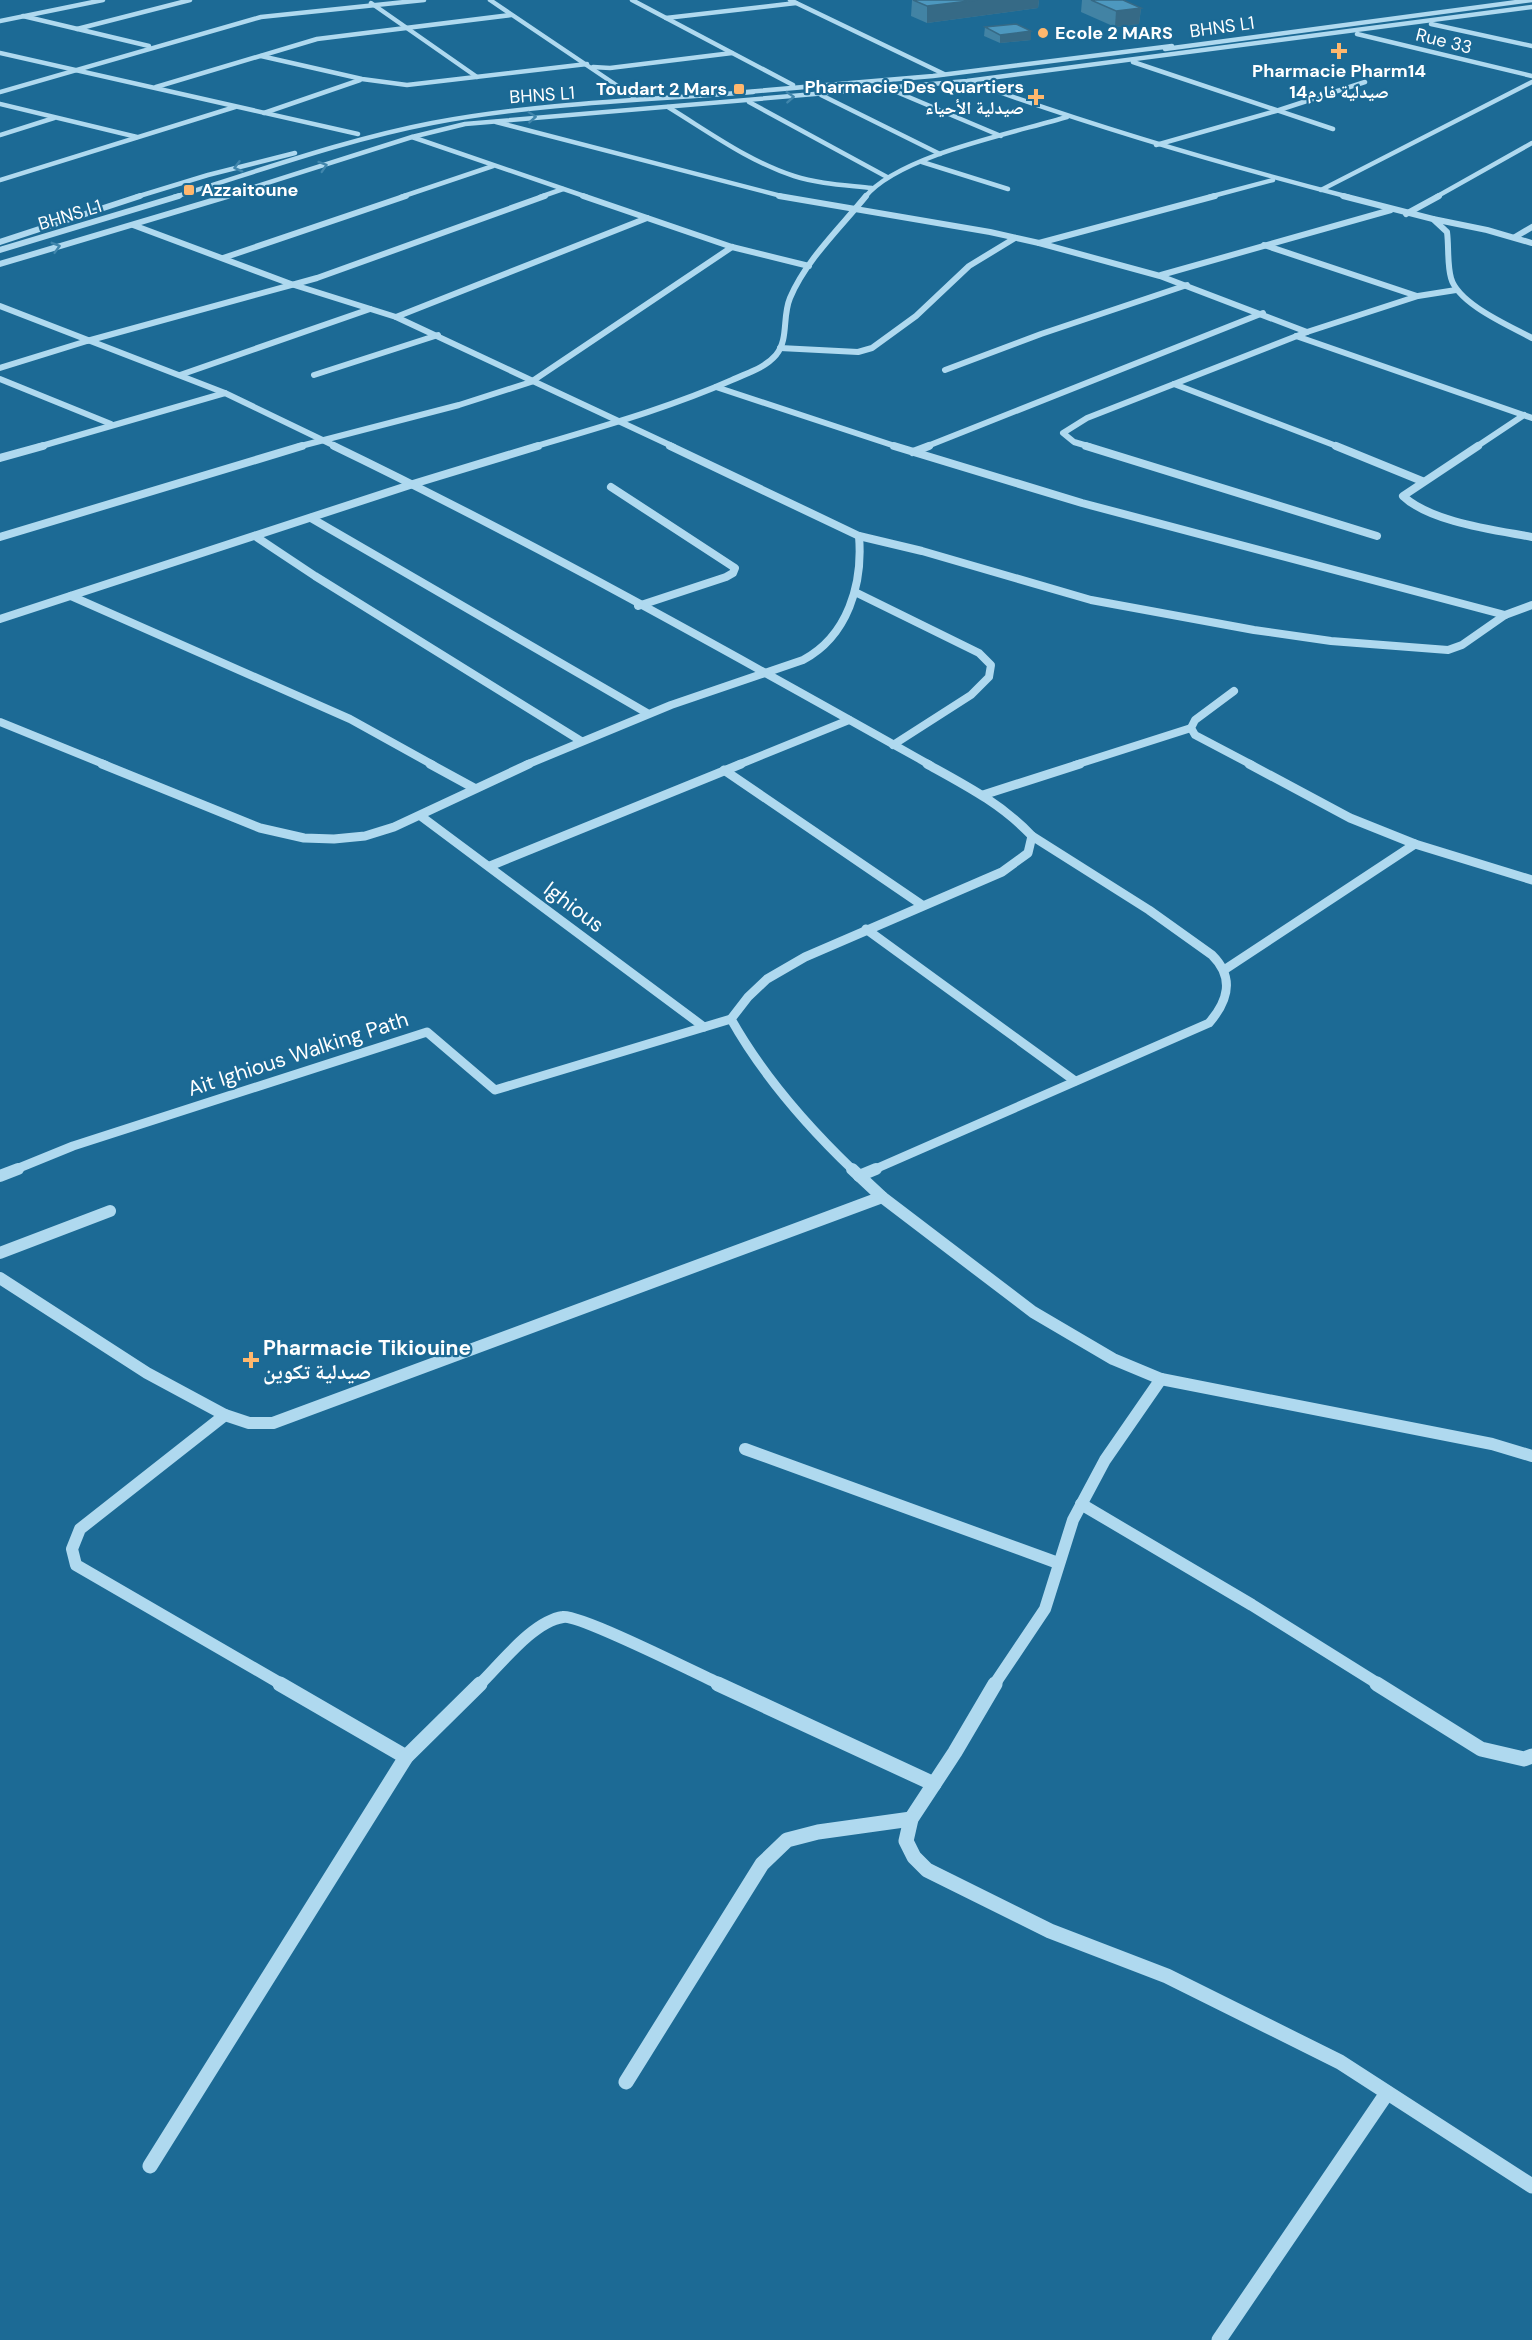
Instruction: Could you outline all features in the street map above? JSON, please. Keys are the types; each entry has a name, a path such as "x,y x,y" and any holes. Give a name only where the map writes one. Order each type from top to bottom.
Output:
{"street":[{"path":"0,21 103,0"},
{"path":"172,0 178,1"},
{"path":"74,30 178,1 189,0"},
{"path":"366,0 477,77"},
{"path":"0,92 261,17 424,0"},
{"path":"490,0 634,97"},
{"path":"632,0 793,85"},
{"path":"790,0 939,72 1067,117 1275,179 1406,214 1515,237 1532,243"},
{"path":"418,119 497,107 939,72 1496,0"},
{"name":"BHNS L1","path":"0,246 355,140 436,120 528,108 948,75 1447,10 1502,0"},
{"name":"BHNS L1","path":"0,246 388,132 443,119 500,111 954,77 1532,0"},
{"path":"666,18 797,3"},
{"path":"0,264 134,225 412,137 465,124 967,81 1532,9"},
{"path":"155,87 317,39 511,15"},
{"path":"23,16 153,47"},
{"path":"1422,22 1532,46"},
{"name":"Rue 33","path":"1350,32 1532,76"},
{"path":"0,53 358,134"},
{"path":"258,55 362,79 407,85 590,66 610,68 733,53"},
{"path":"1130,61 1333,129"},
{"path":"264,113 362,79"},
{"path":"1156,145 1276,111 1365,82"},
{"path":"1320,190 1532,82"},
{"path":"889,89 1001,136"},
{"path":"821,94 940,153"},
{"path":"746,100 887,177"},
{"path":"0,104 137,137"},
{"path":"668,106 780,171 813,181 872,188"},
{"path":"0,180 236,107"},
{"path":"0,619 413,484 620,421 716,387 759,368 775,356 783,343 789,300 809,266 872,188 887,177 940,153 1067,117"},
{"path":"0,135 55,118"},
{"path":"493,121 792,199 1039,243 1160,276 1263,313 1307,332"},
{"path":"391,125 400,123"},
{"path":"0,246 132,198 382,127"},
{"path":"412,137 732,247 809,266"},
{"path":"1406,214 1532,143"},
{"path":"922,162 1008,189"},
{"path":"223,258 494,166"},
{"path":"1039,243 1275,179"},
{"path":"0,368 363,262 563,189"},
{"path":"1160,276 1391,210"},
{"path":"396,317 647,218"},
{"path":"1433,219 1447,232 1451,280 1456,290 1506,325 1532,338"},
{"path":"134,225 291,284 396,317 438,335 531,382 620,421 859,536 922,551 1091,600 1254,630 1331,641 1448,650 1462,645 1505,615 1532,605"},
{"path":"1515,237 1532,227"},
{"path":"780,348 858,352 872,348 916,316 969,266 1015,238"},
{"path":"1264,245 1418,296"},
{"path":"0,537 321,440 459,405 531,382 732,247"},
{"path":"945,370 1073,323 1187,285"},
{"path":"1377,536 1074,441 1063,433 1087,418 1296,336 1418,296 1456,290"},
{"path":"0,306 225,393 413,484 762,672 983,795 1017,820 1032,836 1160,916 1213,955 1224,970 1228,987 1224,1006 1209,1023 859,1176"},
{"path":"180,375 370,309"},
{"path":"913,452 1263,313"},
{"path":"314,375 387,354 438,335"},
{"path":"1296,336 1532,418"},
{"path":"0,379 111,424"},
{"path":"1174,384 1285,425 1422,482"},
{"path":"716,387 913,452 1082,503 1505,615"},
{"path":"0,458 111,424 225,393"},
{"path":"1524,415 1403,496 1405,500 1479,526 1532,537"},
{"path":"611,487 735,568 734,573 726,578 638,606"},
{"path":"311,518 648,713"},
{"path":"255,536 315,576 581,741"},
{"path":"0,722 260,828 293,838 327,840 378,833 422,817 474,788 648,713 801,660 820,650 834,637 855,592 861,561 859,536"},
{"path":"855,592 979,653 991,665 989,677 971,695 893,745"},
{"path":"71,596 350,719 474,788"},
{"path":"983,795 1191,728 1195,720 1233,691"},
{"path":"490,866 849,720"},
{"path":"1191,728 1195,735 1208,743 1350,818 1415,844 1532,880"},
{"path":"724,770 922,905"},
{"name":"Ighious","path":"422,817 704,1027"},
{"path":"1032,836 1028,853 1002,872 805,957 767,979 748,997 731,1019 740,1036 780,1092 859,1176 882,1197 1033,1312 1113,1359 1161,1379 1492,1444 1532,1456"},
{"path":"1224,970 1415,844"},
{"path":"866,929 1075,1081"},
{"name":"Ait Ighious Walking Path","path":"0,1176 73,1146 428,1032 495,1090 731,1019"},
{"path":"0,1278 147,1373 225,1415 249,1423 273,1423 882,1197"},
{"path":"0,1253 110,1211"},
{"path":"1161,1379 1105,1461 1081,1504 1058,1563 1045,1609 1004,1669 911,1819 906,1841 914,1857 927,1870 1050,1930 1167,1976 1340,2062 1532,2186"},
{"path":"225,1415 80,1529 72,1549 76,1565 406,1757"},
{"path":"745,1449 1058,1563"},
{"path":"1081,1504 1252,1605 1481,1749 1524,1760 1532,1756"},
{"path":"150,2166 406,1757 539,1626 564,1616 592,1625 934,1784"},
{"path":"626,2082 762,1864 787,1840 818,1832 911,1819"},
{"path":"1219,2340 1387,2093"}],"building":[{"path":"913,0 977,0 927,6"},
{"path":"1091,0 1123,0 1141,8 1116,11"},
{"path":"1016,24 1031,31 1000,35 985,27"}],"place":[{"name":"Ecole 2 MARS","path":"1043,33"},
{"name":"Pharmacie Pharm14 صيدلية فارم14","path":"1339,51"},
{"name":"Toudart 2 Mars","path":"739,89"},
{"name":"Pharmacie Des Quartiers صيدلية الأحياء","path":"1036,97"},
{"name":"Azzaitoune","path":"189,190"},
{"name":"Pharmacie Tikiouine صيدلية تكوين","path":"251,1360"}]}
